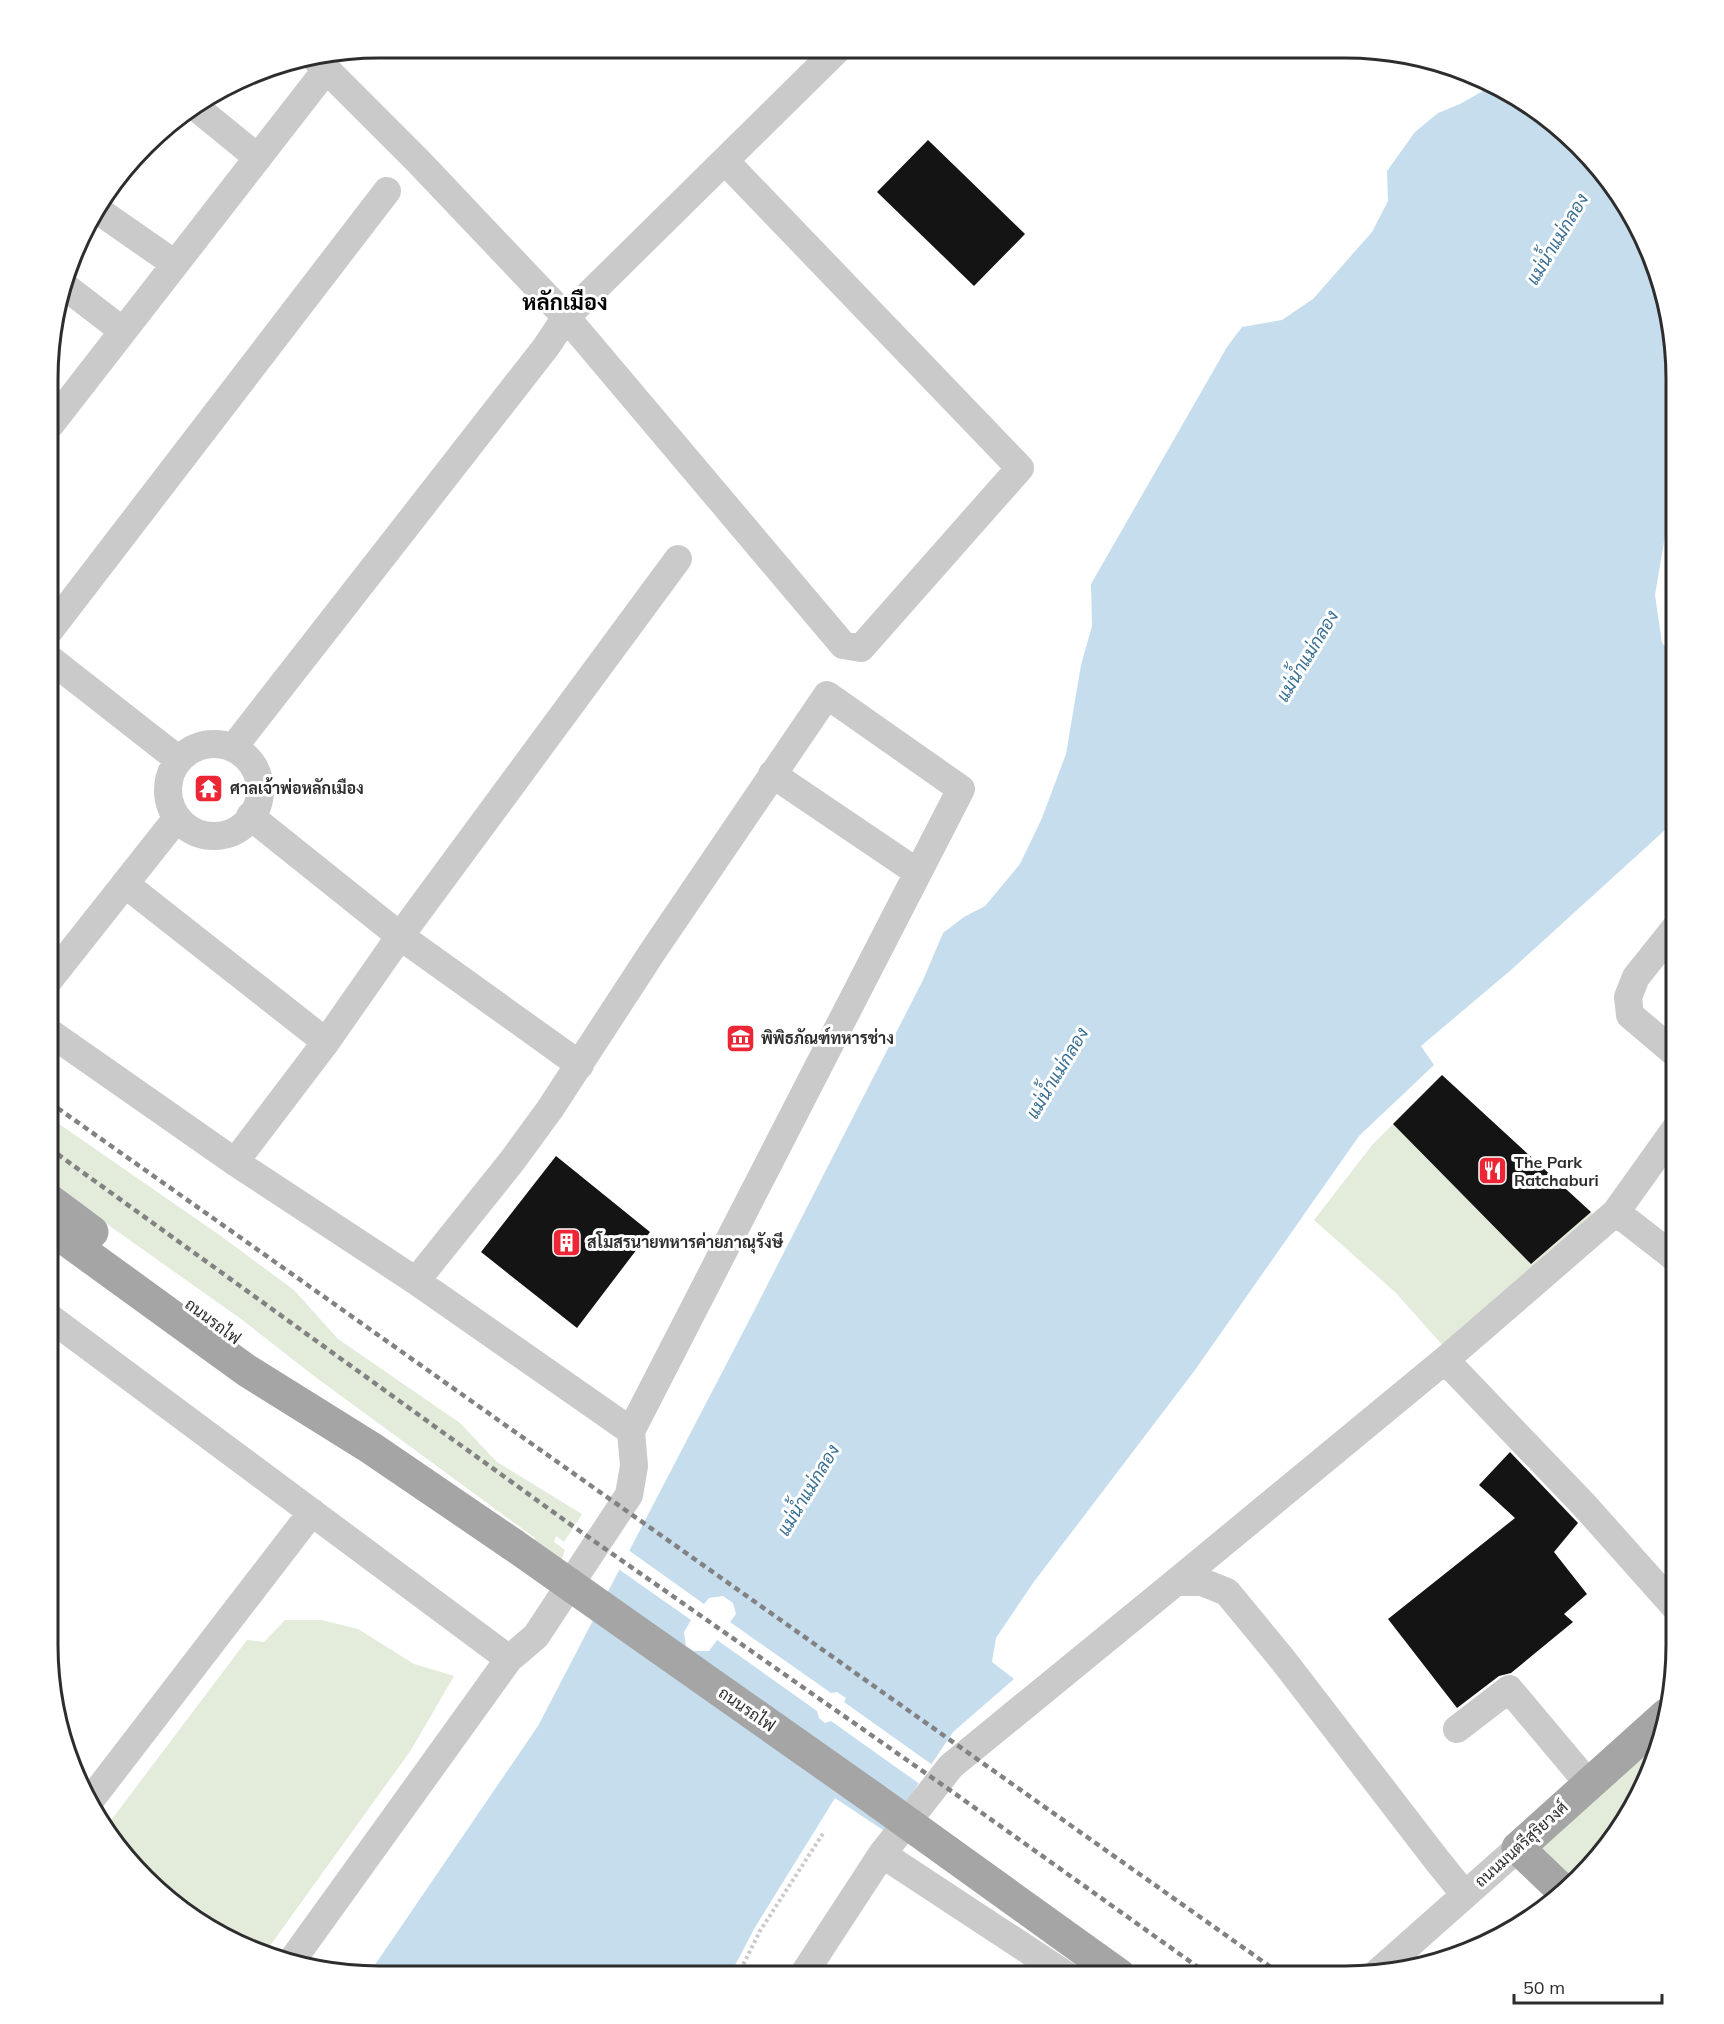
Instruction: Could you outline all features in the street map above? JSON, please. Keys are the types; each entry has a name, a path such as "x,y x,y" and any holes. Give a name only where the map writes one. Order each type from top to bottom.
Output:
{"main road":[{"name":"ถนนรถไฟ","path":"58,1207 240,1341 371,1448"},
{"name":"ถนนรถไฟ","path":"58,1234 246,1370 371,1448 512,1544 880,1803 1106,1966"},
{"name":"ถนนมนตรีสุริยวงศ์","path":"1518,1848 1656,1724"},
{"path":"1518,1848 1557,1885"}],"street":[{"path":"233,748 546,347 566,317 829,58"},
{"path":"321,64 418,161 566,317 843,645 861,648 1020,468 725,161"},
{"path":"58,415 258,158 321,64"},
{"path":"202,112 258,158"},
{"path":"58,620 387,191"},
{"path":"105,215 176,264"},
{"path":"71,291 123,332"},
{"path":"235,1162 326,1042 400,936 678,559"},
{"path":"58,665 179,760"},
{"path":"296,1955 509,1659 536,1636 629,1495 634,1466 631,1431 961,789 827,695 653,951 580,1065 512,1161 416,1281"},
{"path":"207,745 223,745 233,748 246,757 255,771 260,786 258,802 247,822 234,831 219,836 203,835 188,828 177,818 170,804 168,788 171,772 179,760 192,750 207,745"},
{"path":"772,774 917,872"},
{"path":"250,816 400,936 580,1065"},
{"path":"58,970 177,818"},
{"path":"125,884 326,1042"},
{"path":"1666,940 1636,977 1628,997 1630,1014 1666,1045"},
{"path":"58,1038 235,1162 416,1281 631,1431"},
{"path":"809,1966 882,1854 951,1766 1445,1360 1616,1212 1666,1142"},
{"path":"1616,1212 1666,1250"},
{"path":"58,1324 509,1659"},
{"path":"1445,1360 1586,1506 1666,1597"},
{"path":"96,1793 312,1512"},
{"path":"1176,1582 1202,1582 1227,1592 1283,1660 1466,1895"},
{"path":"1457,1729 1509,1689 1588,1783"},
{"name":"ถนนมนตรีสุริยวงศ์","path":"1388,1963 1518,1848"},
{"path":"882,1854 1052,1966"}],"path":[{"path":"742,1966 760,1931 824,1832"}],"green space":[{"path":"1442,1075 1597,1218 1444,1347 1396,1293 1314,1220 1373,1144"},
{"path":"58,1123 218,1234 294,1290 338,1339 460,1423 497,1462 582,1514 564,1542 556,1536 554,1542 565,1550 560,1565 534,1545 535,1538 314,1376 241,1319 58,1189"},
{"path":"285,1620 321,1620 358,1629 414,1664 454,1676 411,1750 270,1946 219,1922 184,1899 138,1856 111,1820 247,1640 264,1642"},
{"path":"1655,1727 1641,1767 1611,1823 1586,1856 1559,1883 1518,1848"}],"water":[{"name":"แม่น้ำแม่กลอง","path":"1484,91 1523,113 1556,138 1586,168 1611,201 1641,257 1655,297 1663,338 1666,380 1666,530 1655,595 1662,643 1666,647 1666,829 1511,970 1421,1046 1434,1065 1359,1136 1195,1370 1033,1583 996,1638 992,1662 1014,1679 953,1732 886,1832 835,1798 754,1929 735,1966 374,1966 538,1726 753,1313 923,980 943,933 964,917 985,906 1020,864 1042,818 1066,754 1081,665 1092,626 1091,584 1227,347 1242,327 1282,320 1313,299 1372,232 1388,201 1387,171 1415,132 1438,113"}],"pier":[{"path":"627,1549 704,1604 709,1598 723,1596 733,1603 736,1614 730,1622 831,1693 837,1692 846,1698 844,1702 934,1766 921,1785 831,1721 825,1723 819,1718 817,1711 717,1640 709,1651 694,1651 686,1646 684,1632 691,1620 617,1568"}],"building":[{"path":"928,140 1025,234 974,286 877,192"},
{"name":"The Park Ratchaburi","path":"1442,1075 1591,1212 1531,1264 1393,1124"},
{"name":"สโมสรนายทหารค่ายภาณุรังษี","path":"556,1156 650,1232 577,1328 481,1252"},
{"path":"1510,1452 1578,1523 1554,1552 1587,1594 1564,1614 1573,1622 1511,1673 1499,1676 1457,1708 1388,1619 1515,1518 1479,1485"}],"railway":[{"path":"58,1108 1269,1966"},
{"path":"58,1154 574,1527 1196,1966"}],"place":[{"name":"ศาลเจ้าพ่อหลักเมือง","path":"209,788"},
{"name":"พิพิธภัณฑ์ทหารช่าง","path":"740,1038"},
{"name":"The Park Ratchaburi","path":"1493,1171"},
{"name":"สโมสรนายทหารค่ายภาณุรังษี","path":"566,1242"}],"district":[{"name":"หลักเมือง","path":"565,302"}]}
